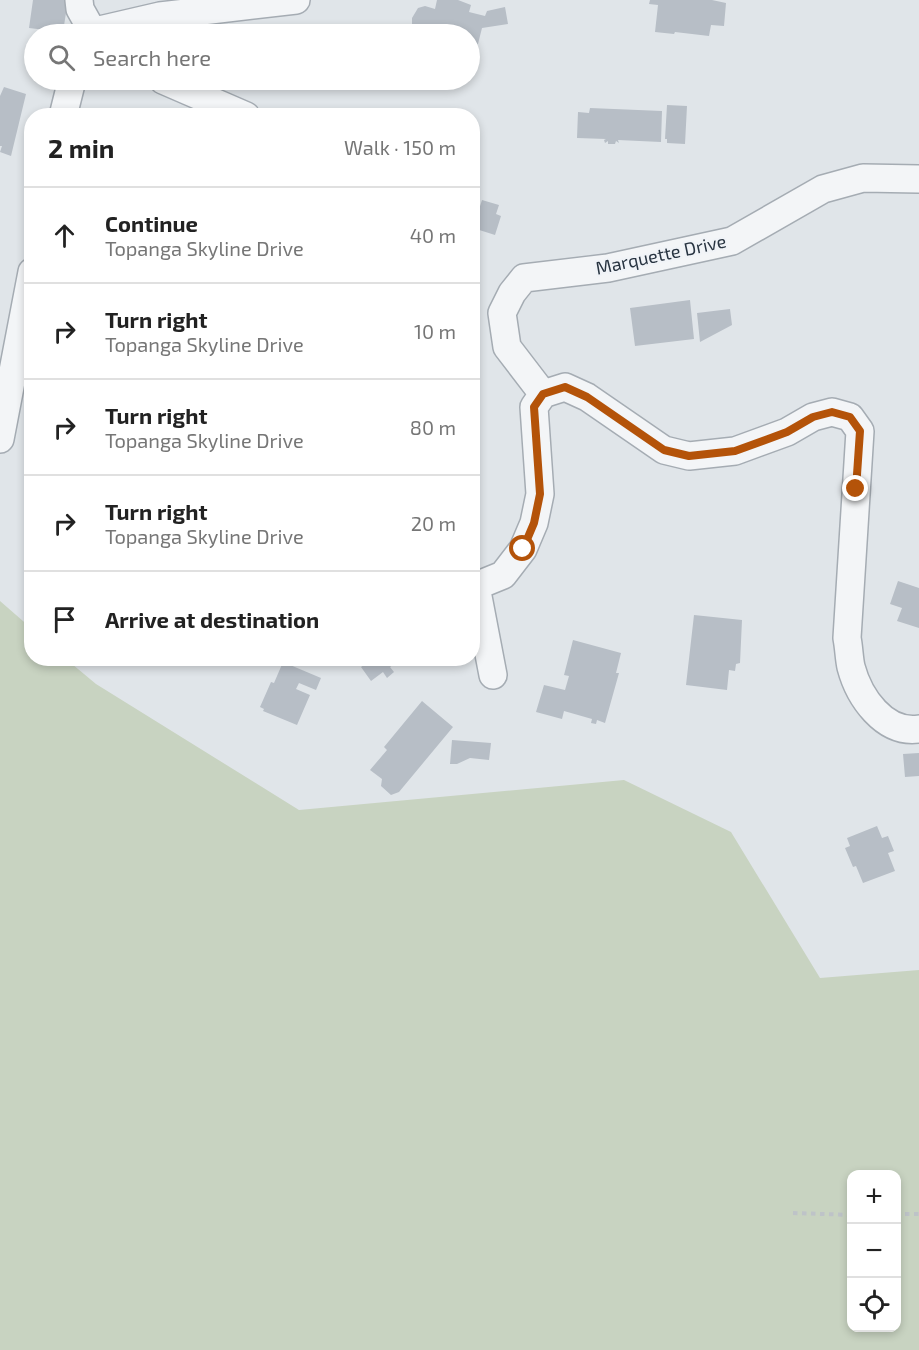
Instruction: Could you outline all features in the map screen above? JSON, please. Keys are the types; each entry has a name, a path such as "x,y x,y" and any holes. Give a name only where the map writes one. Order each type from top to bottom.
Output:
{"street":[{"path":"79,0 80,9 87,24"},
{"path":"130,24 160,16 296,0"},
{"path":"65,108 70,90"},
{"path":"186,90 228,108"},
{"name":"Marquette Drive","path":"543,394 507,347 502,313 512,293 524,278 609,268 732,241 824,189 863,178 919,179"},
{"path":"0,439 24,314"},
{"path":"480,584 503,575 523,549 534,523 540,494 534,407 543,394 565,387 587,397 664,450 689,456 735,451 787,432 813,417 832,412 850,417 860,431 847,638 851,668 868,705 892,725 919,729"},
{"path":"480,614 493,675"}],"path":[{"path":"793,1213 847,1215"},
{"path":"901,1214 919,1214"}],"green space":[{"path":"0,601 24,622 24,666 74,666 96,684 299,810 624,780 731,832 820,978 919,970 919,1350 0,1350"}],"building":[{"path":"33,0 68,0 64,24 30,24"},
{"path":"437,0 458,0 471,5 469,12 485,16 487,11 505,7 508,24 482,28 480,36 480,24 412,24 412,18 418,8 425,6 435,9"},
{"path":"650,0 712,0 726,3 724,26 711,25 709,36 655,32 658,5 649,4"},
{"path":"4,87 26,94 11,156 0,152 2,146 0,146 0,96"},
{"path":"667,105 687,106 685,144 667,143 665,139"},
{"path":"590,108 662,111 661,142 618,140 619,143 616,141 615,144 608,144 608,141 605,143 606,139 577,138 578,112 589,113"},
{"path":"482,200 499,205 496,214 501,216 495,235 480,230"},
{"path":"690,300 694,339 635,346 630,308"},
{"path":"730,309 732,325 700,342 697,313"},
{"path":"898,581 919,588 919,628 897,621 902,608 890,604"},
{"path":"694,615 742,620 740,663 736,664 735,671 729,670 727,690 686,685"},
{"path":"573,640 621,653 616,673 619,673 605,723 597,720 596,724 591,723 592,719 564,711 562,719 536,712 544,685 565,690 569,676 564,675"},
{"path":"281,666 292,666 321,678 316,690 299,683 296,689 310,695 297,725 263,711 264,709 260,707 271,682 274,683"},
{"path":"391,666 394,672 387,678 383,672 371,681 361,667"},
{"path":"422,701 453,727 399,792 391,795 381,786 382,779 370,770 387,750 384,747"},
{"path":"452,740 491,743 489,760 470,758 457,764 450,764"},
{"path":"919,753 919,776 905,777 903,754"},
{"path":"877,826 882,838 888,836 894,851 888,853 895,871 863,883 845,848 850,846 847,838"}],"route":[{"path":"523,549 534,523 540,494 534,407 543,394 565,387 587,397 664,450 689,456 735,451 787,432 813,417 832,412 850,417 860,431 856,489"}]}
